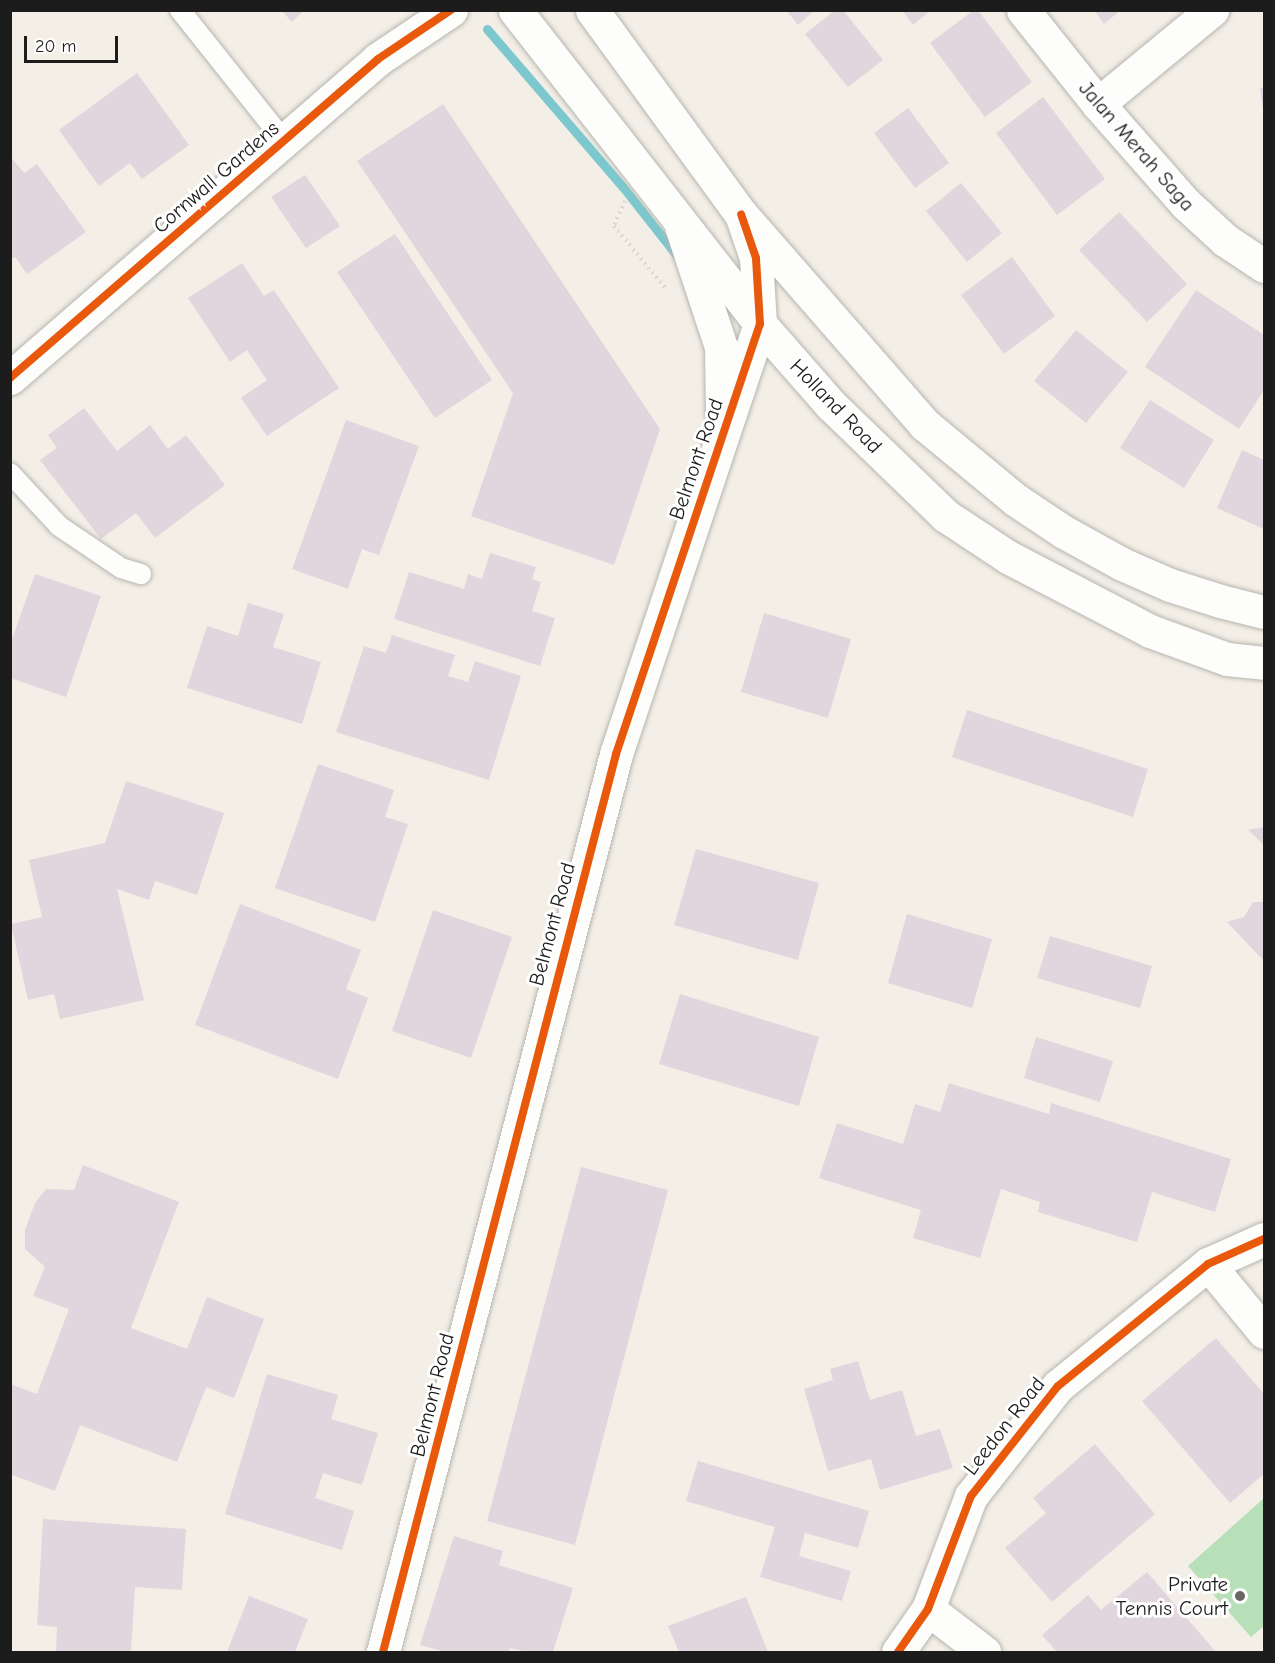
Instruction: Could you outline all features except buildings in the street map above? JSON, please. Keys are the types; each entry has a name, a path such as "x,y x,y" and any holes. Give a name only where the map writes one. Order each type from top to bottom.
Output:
{"street":[{"name":"Cornwall Gardens","path":"10,378 285,142 378,59 451,10"},
{"name":"Holland Road","path":"515,10 760,324 831,405 946,516 1008,557 1150,631 1227,659 1264,663"},
{"path":"592,10 741,214 924,424 968,464 1064,532 1122,564 1220,602 1264,612"},
{"name":"Jalan Merah Saga","path":"1023,10 1098,104 1186,204 1225,240 1264,266"},
{"path":"1098,104 1212,10"},
{"name":"Belmont Road","path":"382,1653 418,1526 516,1134 616,754 722,434 747,370 760,324 759,274 752,242 741,214"},
{"name":"Belmont Road","path":"679,219 722,347 722,434"},
{"name":"Leedon Road","path":"898,1653 928,1609 972,1496 1058,1386 1208,1264 1264,1239"},
{"path":"1208,1264 1264,1332"},
{"path":"928,1609 984,1653"}],"lane":[{"path":"180,10 285,142"},
{"path":"10,473 59,526 121,568 141,574"}],"green space":[{"name":"Private Tennis Court","path":"1264,1498 1264,1626 1251,1637 1188,1566"}],"waterway":[{"path":"487,29 623,187 678,257"}],"cycle path":[{"path":"10,378 378,59 451,10"},
{"path":"383,1652 616,754 760,324 756,258 741,214"},
{"path":"898,1652 928,1609 971,1496 1058,1386 1208,1264 1264,1239"}],"place":[{"name":"Private Tennis Court","path":"1240,1596"}]}
